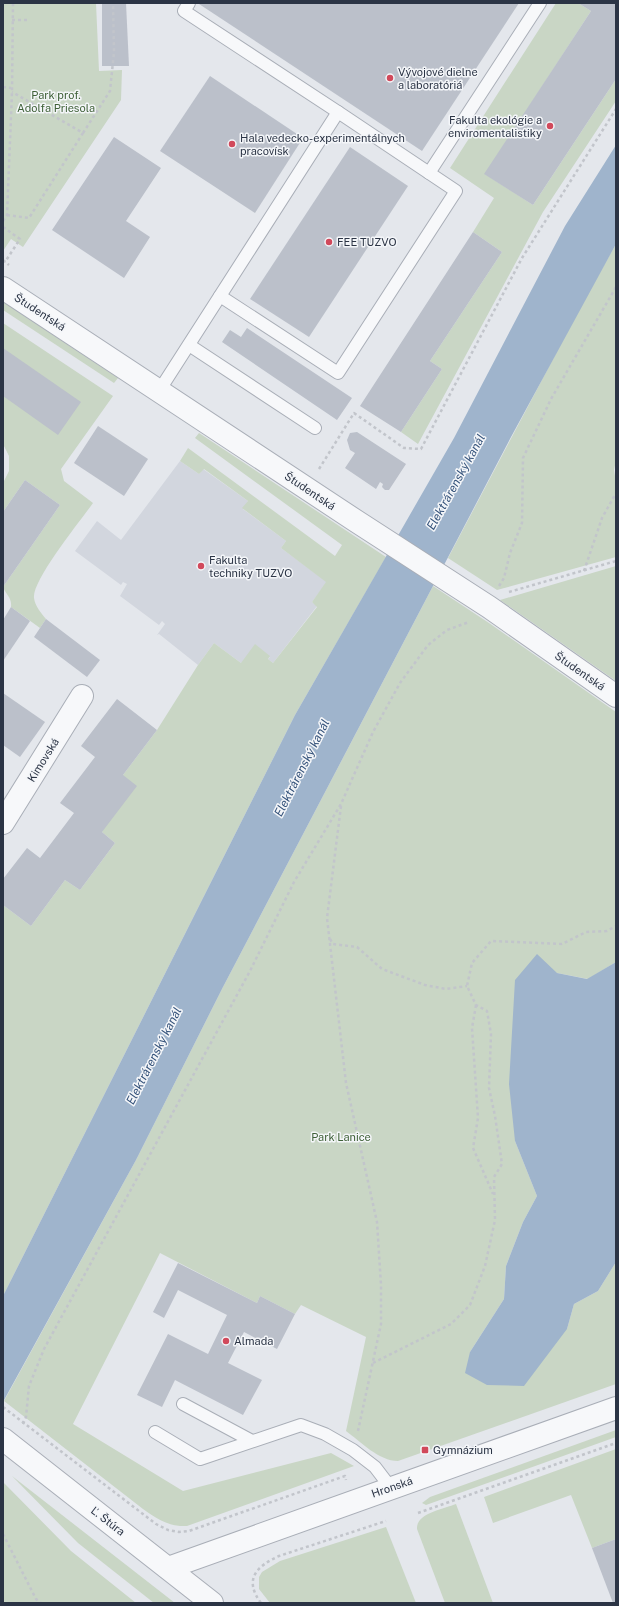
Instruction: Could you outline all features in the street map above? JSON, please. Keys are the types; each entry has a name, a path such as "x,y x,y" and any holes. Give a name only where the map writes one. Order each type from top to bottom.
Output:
{"street":[{"name":"Študentská","path":"3,288 472,596 616,696"},
{"name":"Kimovská","path":"3,823 82,696"},
{"name":"Hronská","path":"168,1568 616,1408"},
{"name":"Ľ. Štúra","path":"9,1444 212,1603"}],"lane":[{"path":"189,3 184,11 456,190 338,373 220,296"},
{"path":"430,173 540,3"},
{"path":"159,391 338,112"},
{"path":"189,345 316,428"},
{"path":"183,1404 252,1442"},
{"path":"155,1432 200,1459 301,1425 325,1434 354,1450 375,1467 391,1488"}],"path":[{"path":"3,221 7,215 12,92 13,3"},
{"path":"7,215 29,218 110,91 114,52 113,3"},
{"path":"12,20 29,20"},
{"path":"3,87 11,88"},
{"path":"12,92 83,133"},
{"path":"315,474 354,413 404,448 421,449 522,258 616,109"},
{"path":"3,228 20,239 5,262"},
{"path":"496,590 504,578 510,552 522,523 523,458 551,400 616,287"},
{"path":"584,571 602,518 616,493"},
{"path":"504,593 616,562"},
{"path":"9,1444 24,1423 29,1386 44,1349 250,971 294,882 341,804 373,732 400,683 428,645 447,630 463,625"},
{"path":"341,804 327,918 346,1083 377,1222 381,1285 381,1324 354,1450"},
{"path":"493,1194 473,1148 478,1118 472,1028 476,1005 467,986 472,963 491,941 562,944 586,932 607,931 616,926"},
{"path":"329,938 333,944 357,947 382,969 425,985 446,989 467,986"},
{"path":"373,1363 451,1324 470,1305 485,1266 495,1220 493,1194 494,1177 502,1164 496,1116 489,1088 491,1034 487,1011 476,1005"},
{"path":"3,1407 156,1524 173,1531 189,1531 345,1476 346,1481"},
{"path":"418,1513 616,1443"},
{"path":"261,1603 256,1596 252,1583 257,1570 263,1564 279,1556 386,1521"},
{"path":"3,1534 36,1598 41,1603"}],"shaded area":[{"name":"Fakulta techniky TUZVO","path":"180,461 199,474 203,469 248,501 243,509 286,541 281,548 327,582 312,602 317,606 273,663 268,659 270,657 241,663 214,643 198,665 159,634 157,635 165,624 162,621 159,625 120,596 127,584 123,582 121,585 75,551 97,521 121,540"}],"green space":[{"name":"Park prof. Adolfa Priesola","path":"3,3 96,3 99,71 122,70 121,100 23,247 11,239 3,251"},
{"path":"556,3 578,3 591,11 485,174 533,205 616,79 616,101 543,212 418,444 401,432 442,369 430,361 502,252 473,232 494,198 450,168"},
{"path":"616,244 616,461 614,470 616,482 616,557 497,590 448,558 581,306"},
{"path":"3,302 118,378 114,383 3,310"},
{"path":"3,323 113,396 61,469 64,481 93,503 49,565 35,589 34,598 36,604 46,619 40,628 11,607 10,598 3,587 60,505 25,480 3,512 3,483 9,471 9,456 3,444"},
{"path":"199,433 386,557 295,715 3,1296 3,905 31,926 65,880 80,890 115,843 102,832 123,775 157,730 198,665 214,643 241,663 255,644 270,656 268,659 273,663 317,607 312,602 326,582 281,548 286,541 242,508 248,501 204,469 199,474 180,461 188,448 335,556 342,545 195,438"},
{"path":"616,566 616,681 500,600"},
{"name":"Park Lanice","path":"433,586 489,623 616,712 616,962 588,979 557,973 515,1141 537,1196 523,1222 506,1266 504,1299 470,1352 567,1329 574,1304 598,1291 616,1262 616,1384 398,1461 384,1458 370,1450 346,1431 366,1337 301,1305 295,1314 260,1296 257,1303 160,1253 73,1424 183,1491 331,1453 354,1466 187,1526 169,1524 143,1509 4,1401 136,1160 223,987"},
{"path":"616,1430 616,1437 426,1505 422,1503 430,1497"},
{"path":"616,1449 616,1539 592,1548 571,1495 493,1523 484,1497"},
{"path":"12,1476 175,1603 154,1603 78,1543"},
{"path":"3,1482 71,1551 136,1603 3,1603"},
{"path":"456,1504 493,1603 445,1603 417,1529 421,1519 426,1515"},
{"path":"386,1527 416,1603 270,1603 259,1589 259,1577 262,1572 280,1561"}],"water":[{"name":"Elektrárenský kanál","path":"616,145 616,244 511,437 223,987 136,1160 3,1402 3,1296 295,715 454,438 565,226"},
{"path":"537,954 557,973 587,979 616,962 616,1262 598,1291 574,1304 567,1329 524,1386 487,1385 465,1373 470,1352 504,1299 506,1266 523,1222 537,1196 515,1141 509,1084 515,980"}],"building":[{"path":"102,3 126,3 129,66 102,66"},
{"name":"Vývojové dielne a laboratóriá","path":"519,3 422,151 199,4"},
{"name":"Fakulta ekológie a enviromentalistiky","path":"578,3 616,3 616,79 533,205 484,174 591,11"},
{"name":"Hala vedecko-experimentálnych pracovísk","path":"210,76 303,138 255,213 160,151"},
{"path":"114,137 161,168 126,221 150,237 124,278 52,230"},
{"name":"FEE TUZVO","path":"350,147 408,186 309,337 250,299"},
{"path":"473,232 502,252 430,361 442,369 401,432 360,406"},
{"path":"247,328 352,398 337,420 222,342 230,330 241,337"},
{"path":"3,348 81,402 58,435 3,396"},
{"path":"98,426 148,459 124,496 74,463"},
{"path":"357,432 406,464 389,490 385,490 382,487 383,484 380,482 376,489 345,468 355,453 350,450 347,440 350,433"},
{"path":"25,480 60,505 3,587 3,512"},
{"path":"11,607 30,621 3,661 3,620"},
{"path":"46,619 100,660 87,677 34,637"},
{"path":"3,693 45,722 20,757 3,745"},
{"path":"117,699 157,730 123,775 137,786 102,832 115,843 80,890 65,880 31,926 3,905 3,879 27,848 40,858 74,813 60,803 95,757 81,746"},
{"name":"Almada","path":"178,1263 257,1303 260,1296 295,1314 277,1349 244,1332 228,1363 262,1380 243,1415 175,1380 162,1407 137,1395 168,1334 208,1354 227,1315 178,1290 164,1318 153,1312"},
{"path":"616,1539 616,1603 613,1603 592,1548"}],"place":[{"name":"Vývojové dielne a laboratóriá","path":"390,78"},
{"name":"Fakulta ekológie a enviromentalistiky","path":"550,126"},
{"name":"Hala vedecko-experimentálnych pracovísk","path":"232,144"},
{"name":"FEE TUZVO","path":"329,242"},
{"name":"Fakulta techniky TUZVO","path":"201,566"},
{"name":"Almada","path":"226,1341"},
{"name":"Gymnázium","path":"425,1450"}]}
